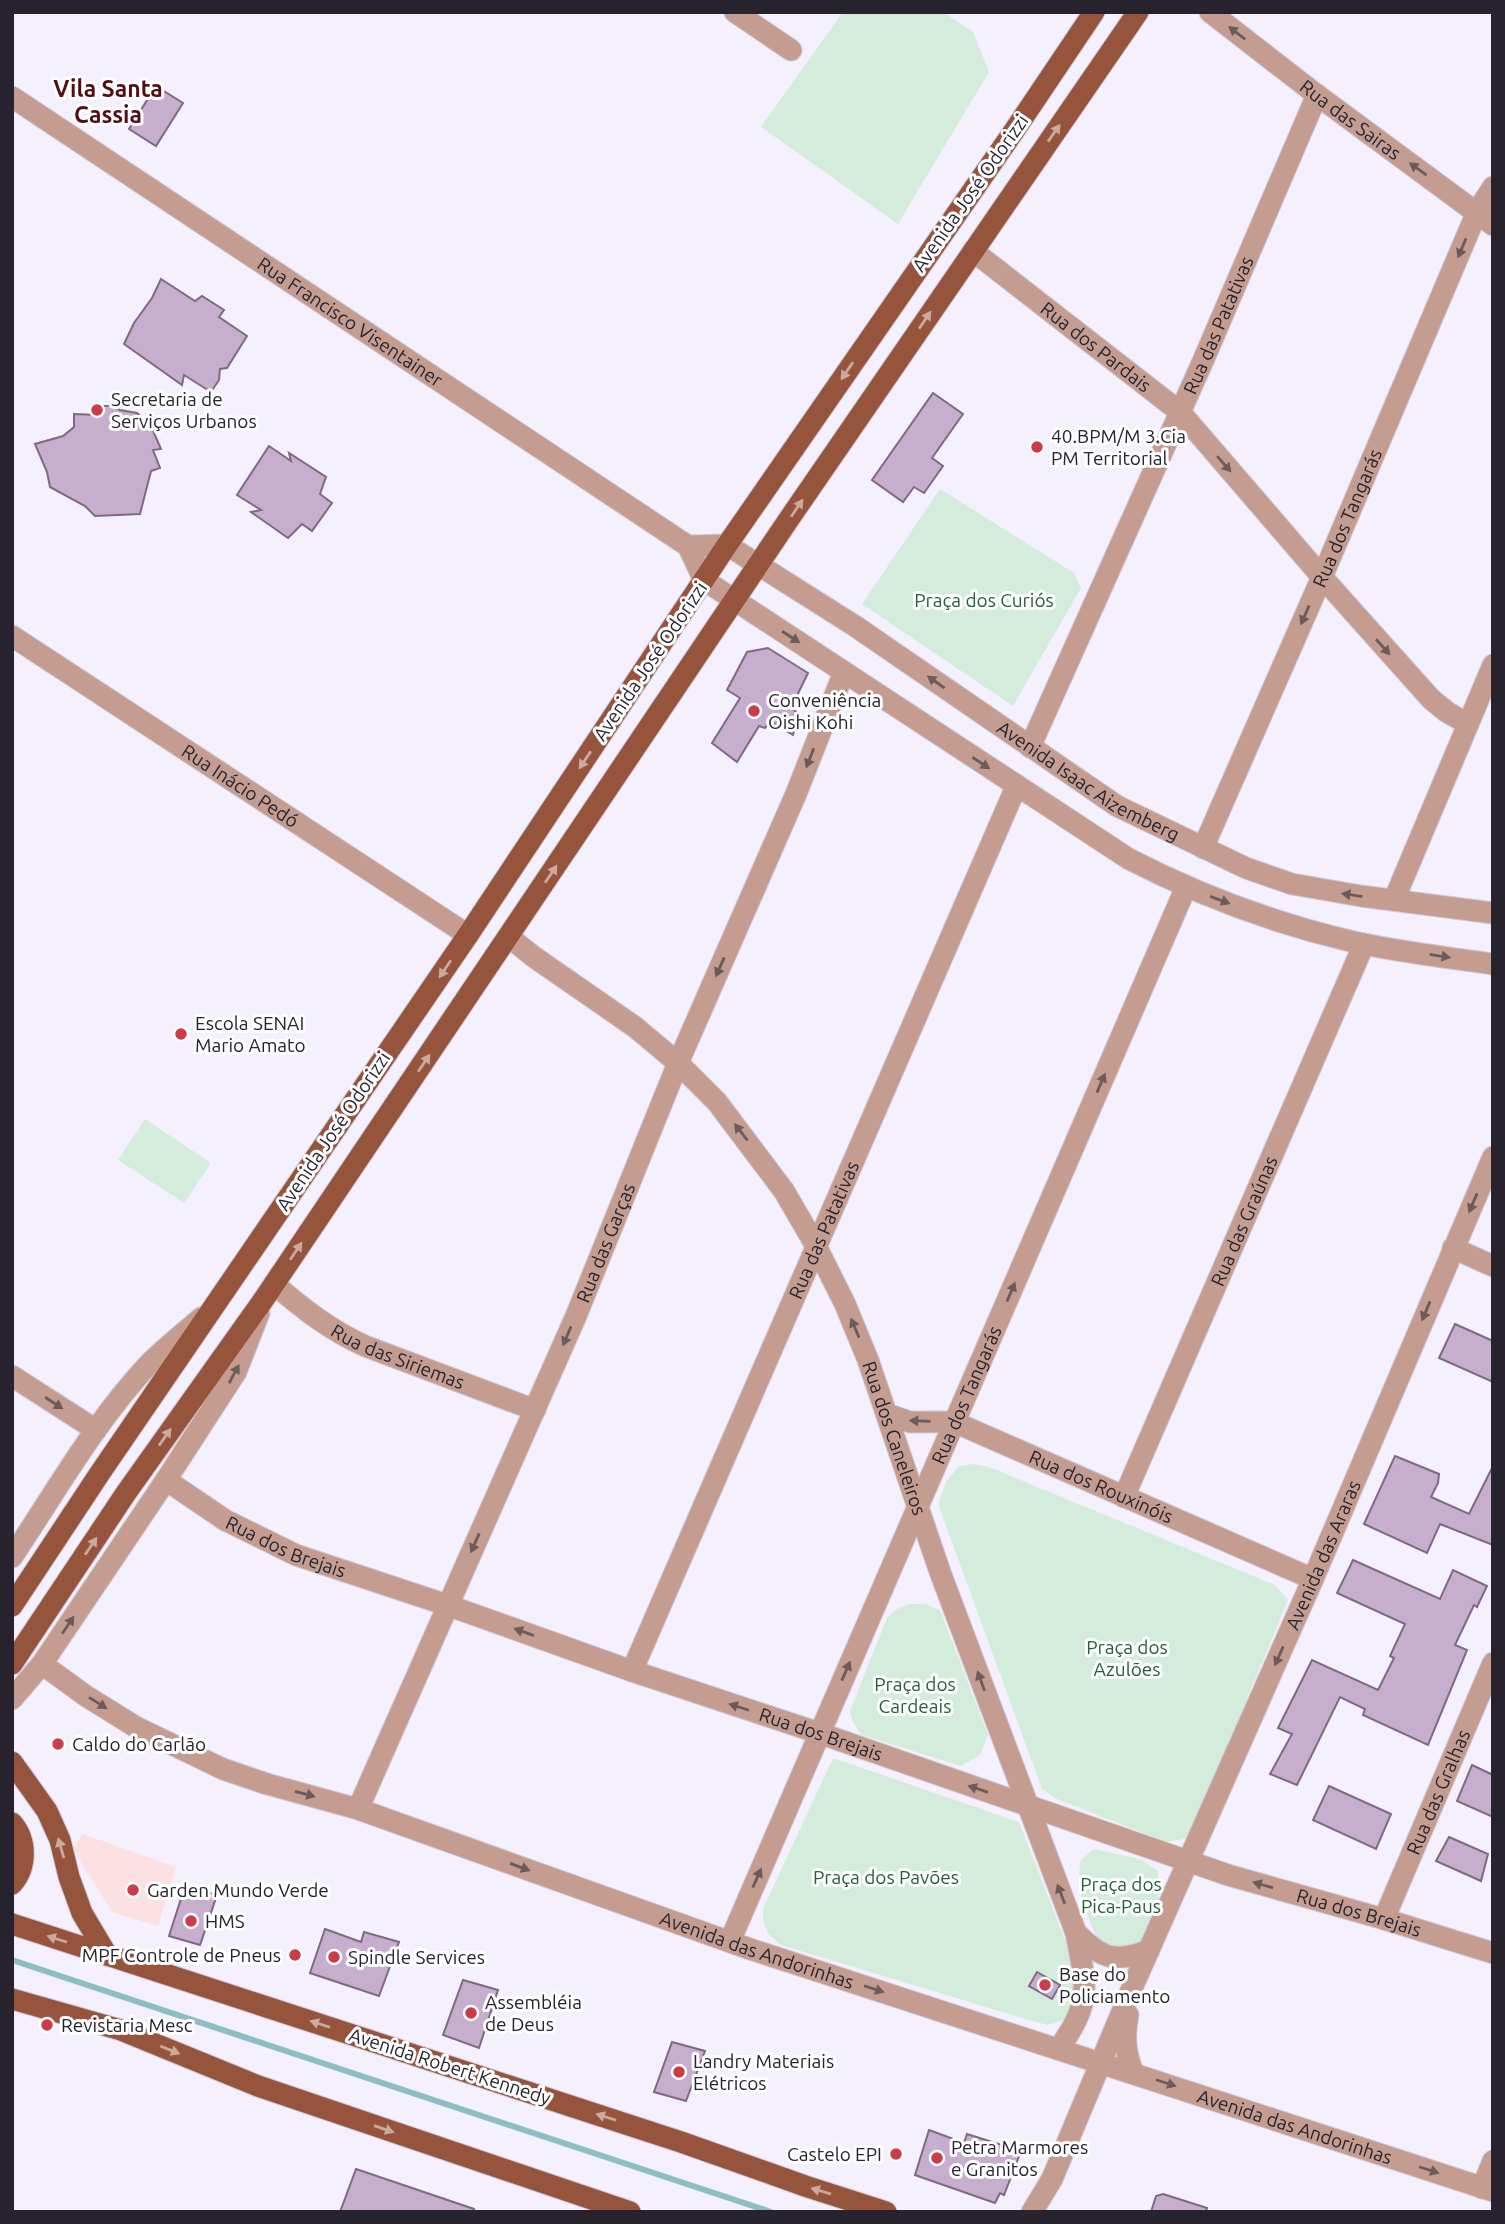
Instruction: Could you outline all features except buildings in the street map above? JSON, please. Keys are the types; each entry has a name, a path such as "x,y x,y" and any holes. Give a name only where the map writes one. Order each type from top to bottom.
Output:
{"main road":[{"name":"Avenida José Odorizzi","path":"12,1606 209,1312 468,935 727,545 1094,12"},
{"name":"Avenida José Odorizzi","path":"12,1664 126,1493 269,1291 734,600 1138,12"},
{"path":"12,1762 47,1811 60,1840 82,1913 107,1955"},
{"path":"12,1823 17,1829 23,1856 21,1870 12,1884"},
{"name":"Avenida Robert Kennedy","path":"12,1924 681,2142 886,2212"},
{"path":"12,1999 121,2030 258,2087 630,2212"}],"street":[{"path":"735,12 791,50"},
{"name":"Rua das Sairas","path":"1210,12 1317,95 1485,218"},
{"name":"Rua das Patativas","path":"1030,747 1180,412 1317,95"},
{"name":"Rua Francisco Visentainer","path":"12,97 688,546"},
{"name":"Rua dos Tangarás","path":"1203,848 1321,577 1485,218 1493,187"},
{"name":"Rua dos Pardais","path":"973,251 1180,412 1321,577 1431,699 1468,724"},
{"path":"727,545 688,546 704,580 1129,859 1186,887 1287,924 1364,944 1493,964"},
{"name":"Avenida Isaac Aizemberg","path":"727,545 855,625 1116,806 1203,848 1245,868 1292,884 1493,913"},
{"name":"Rua Inácio Pedó","path":"12,636 468,935"},
{"path":"1394,900 1493,665"},
{"name":"Rua das Garças","path":"358,1809 576,1315 678,1063 796,794 844,672"},
{"name":"Rua das Patativas","path":"632,1671 1016,787"},
{"name":"Rua dos Tangarás","path":"730,1941 1186,887"},
{"name":"Rua dos Caneleiros","path":"509,937 635,1027 678,1063 717,1102 785,1191 816,1246 849,1315 887,1414 940,1572 1076,1933 1085,1988 1084,2004 1077,2022 1058,2049"},
{"name":"Rua das Graúnas","path":"1124,1497 1364,944"},
{"name":"Avenida das Araras","path":"1032,2212 1052,2179 1493,1157"},
{"path":"1453,1248 1493,1266"},
{"name":"Avenida José Odorizzi","path":"12,1699 42,1664 236,1372 269,1291"},
{"name":"Rua das Siriemas","path":"269,1291 338,1334 535,1410"},
{"name":"Avenida José Odorizzi","path":"12,1556 128,1387 150,1363 209,1312"},
{"path":"12,1376 96,1430"},
{"name":"Rua dos Rouxinóis","path":"887,1414 910,1422 954,1422 1313,1579"},
{"name":"Rua dos Brejais","path":"166,1480 225,1520 296,1555 1188,1862 1493,1953"},
{"name":"Rua das Gralhas","path":"1384,1919 1493,1663"},
{"name":"Avenida das Andorinhas","path":"42,1664 136,1727 222,1769 358,1809 730,1941 1487,2189"},
{"path":"1076,1933 1097,1952 1108,1957 1132,1957 1149,1950"},
{"name":"Avenida das Araras","path":"1132,1989 1125,2038 1126,2053 1133,2072"},
{"path":"1487,2189 1493,2161"}],"shaded area":[{"name":"Garden Mundo Verde","path":"83,1834 176,1867 158,1926 112,1912 72,1848"}],"green space":[{"path":"843,12 943,12 973,32 989,72 898,224 761,127"},
{"name":"Praça dos Curiós","path":"940,489 1074,573 1081,588 1013,706 862,604"},
{"path":"145,1119 211,1163 184,1203 118,1160"},
{"name":"Praça dos Azulões","path":"974,1464 989,1467 1275,1585 1288,1600 1189,1838 1166,1842 1057,1799 1042,1789 938,1504 946,1482 959,1466"},
{"name":"Praça dos Cardeais","path":"910,1604 925,1604 940,1610 988,1735 980,1755 961,1766 862,1735 852,1718 850,1711 887,1618 897,1609"},
{"name":"Praça dos Pavões","path":"833,1758 1019,1822 1079,1976 1078,1993 1066,2019 1048,2025 1029,2020 781,1945 773,1938 765,1926 763,1909"},
{"name":"Praça dos Pica-Paus","path":"1094,1849 1140,1859 1158,1871 1157,1913 1154,1923 1135,1950 1100,1947 1079,1884 1081,1860"}],"waterway":[{"path":"12,1960 771,2212"}],"place":[{"name":"Secretaria de Serviços Urbanos","path":"97,410"},
{"name":"40.BPM/M 3.Cia PM Territorial","path":"1037,447"},
{"name":"Conveniência Oishi Kohi","path":"754,711"},
{"name":"Escola SENAI Mario Amato","path":"181,1034"},
{"name":"Caldo do Carlão","path":"58,1744"},
{"name":"Garden Mundo Verde","path":"133,1890"},
{"name":"HMS","path":"191,1921"},
{"name":"MPF Controle de Pneus","path":"295,1955"},
{"name":"Spindle Services","path":"334,1957"},
{"name":"Base do Policiamento","path":"1045,1985"},
{"name":"Assembléia de Deus","path":"471,2013"},
{"name":"Revistaria Mesc","path":"47,2025"},
{"name":"Landry Materiais Elétricos","path":"679,2072"},
{"name":"Castelo EPI","path":"896,2154"},
{"name":"Petra Marmores e Granitos","path":"937,2158"}],"district":[{"name":"Vila Santa Cassia","path":"108,101"}]}
